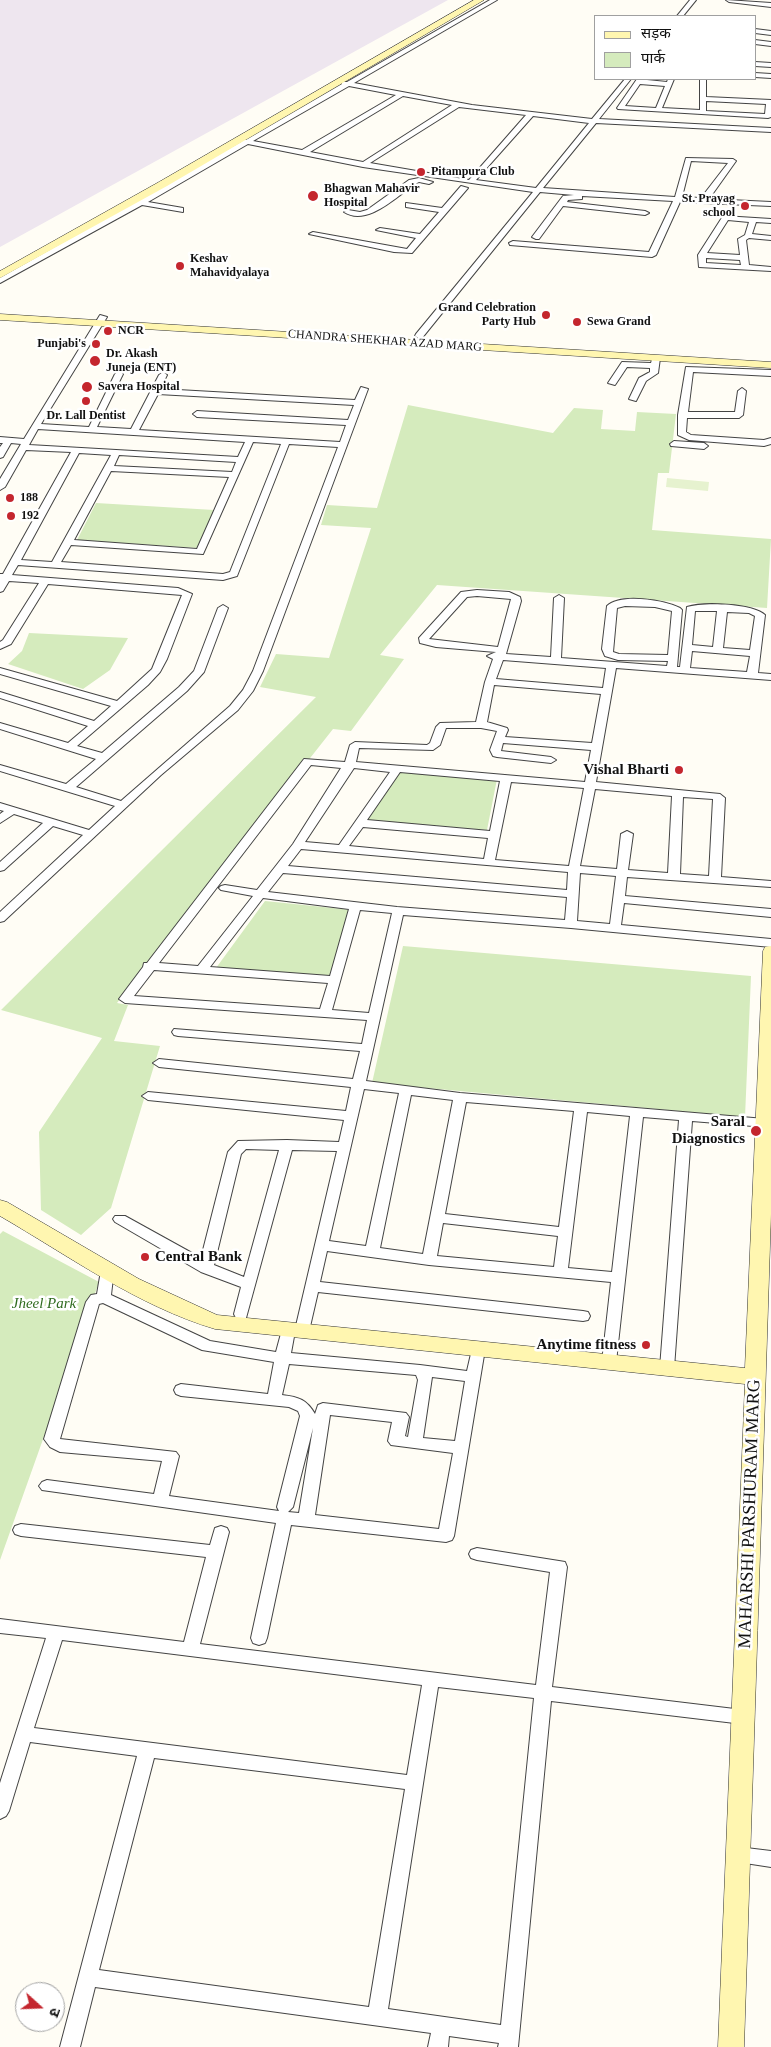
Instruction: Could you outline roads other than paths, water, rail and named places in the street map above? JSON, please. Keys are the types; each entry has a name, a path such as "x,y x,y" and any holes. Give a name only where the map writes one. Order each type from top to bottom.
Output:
{"street":[{"path":"0,264 468,0"},
{"path":"343,83 480,0"},
{"path":"0,281 241,141 494,0"},
{"path":"681,15 693,0"},
{"path":"729,0 771,5"},
{"path":"756,31 771,33"},
{"path":"756,42 771,44"},
{"path":"756,64 771,65"},
{"path":"756,75 771,76"},
{"path":"420,336 627,80"},
{"path":"702,112 703,80"},
{"path":"652,122 670,82 639,81 613,119 652,122 771,130"},
{"path":"343,83 459,104 530,114 593,121 652,122"},
{"path":"303,153 402,94"},
{"path":"620,108 768,116 770,102 702,99"},
{"path":"362,165 459,104"},
{"path":"471,182 530,114"},
{"path":"714,122 715,114"},
{"path":"0,275 137,202 215,153 241,141 362,165 471,182 674,206"},
{"path":"202,150 215,153"},
{"path":"513,243 654,254 678,199 688,159 733,161 704,200"},
{"path":"313,234 403,251 411,249 464,188 415,180 369,212 360,214 348,212"},
{"path":"536,237 571,194 771,204"},
{"path":"137,202 180,210"},
{"path":"563,204 645,213"},
{"path":"409,205 444,211"},
{"path":"771,221 726,218 702,255 702,265 771,269"},
{"path":"748,236 753,220"},
{"path":"380,230 422,237"},
{"path":"517,235 656,248"},
{"path":"745,268 742,239 748,236 771,238"},
{"path":"702,255 743,258"},
{"name":"CHANDRA SHEKHAR AZAD MARG","path":"0,311 656,362 771,365"},
{"name":"CHANDRA SHEKHAR AZAD MARG","path":"0,317 101,320 420,336 771,357"},
{"path":"0,487 101,320"},
{"path":"612,383 625,364 656,362 654,373 642,380 633,399"},
{"path":"771,373 692,364 688,371 681,433 689,437 771,441"},
{"path":"92,430 119,374"},
{"path":"134,432 163,375"},
{"path":"0,918 158,773 234,708 248,691 258,671 364,389"},
{"path":"155,391 358,403"},
{"path":"682,415 739,415 742,391"},
{"path":"197,414 351,423"},
{"path":"36,426 342,445"},
{"path":"69,542 200,552 250,439"},
{"path":"0,455 4,441 76,451 241,460"},
{"path":"15,562 223,577 232,576 286,442"},
{"path":"674,444 771,451"},
{"path":"0,589 3,578 15,562 76,451"},
{"path":"55,565 116,453"},
{"path":"109,468 235,475"},
{"path":"3,578 178,591 187,594 156,670 144,683 70,747"},
{"path":"0,646 7,642 45,581"},
{"path":"482,725 490,682 501,654 516,601 515,597 509,594 464,594 424,638 424,641 428,643 501,654 556,661 771,677"},
{"path":"556,661 559,598"},
{"path":"672,658 618,657 609,654 607,649 612,606 622,602 668,605 677,610 672,670"},
{"path":"685,671 690,609 696,607 752,610 760,614 752,676"},
{"path":"68,788 199,672 223,608"},
{"path":"718,650 722,608"},
{"path":"687,648 755,653"},
{"path":"422,651 501,654"},
{"path":"570,924 574,870 612,665"},
{"path":"0,671 119,705"},
{"path":"490,682 607,691"},
{"path":"0,695 96,725"},
{"path":"201,971 298,845 349,766 355,744 429,748 435,745 441,727 444,725 482,725 500,727 503,730 495,750 496,754 551,760"},
{"path":"0,726 102,757"},
{"path":"499,740 597,747"},
{"path":"373,1017 125,999 148,966 308,761 349,766 398,768 712,795 719,798 715,880"},
{"path":"0,768 124,805"},
{"path":"342,849 398,768"},
{"path":"489,863 506,777"},
{"path":"674,876 678,792"},
{"path":"0,806 92,834"},
{"path":"0,820 12,810"},
{"path":"0,868 51,822"},
{"path":"360,823 494,835"},
{"path":"615,928 627,834"},
{"path":"298,845 489,863 771,884"},
{"path":"279,870 572,894"},
{"path":"225,888 259,895 398,912 570,924 771,943"},
{"path":"618,899 771,913"},
{"path":"325,1014 355,907"},
{"path":"274,1400 282,1358 295,1331 312,1286 398,912"},
{"name":"MAHARSHI PARSHURAM MARG","path":"731,2047 743,1717 761,1382 765,1123 771,951"},
{"path":"148,966 335,980"},
{"path":"178,1032 366,1048"},
{"path":"159,1063 359,1084 460,1097 765,1123"},
{"path":"372,1252 406,1090"},
{"path":"148,1096 351,1116"},
{"path":"429,1260 460,1097"},
{"path":"560,1272 581,1108"},
{"path":"609,1362 637,1113"},
{"path":"667,1368 686,1117"},
{"path":"206,1268 235,1152 239,1146 243,1144 287,1144 344,1147"},
{"path":"241,1314 287,1144"},
{"path":"0,1207 107,1269 195,1315 215,1322 667,1368 761,1382"},
{"path":"437,1218 565,1232"},
{"path":"120,1219 206,1268 249,1285"},
{"path":"321,1245 429,1260 618,1278"},
{"path":"104,1298 107,1269"},
{"path":"312,1286 583,1316"},
{"path":"160,1501 171,1456 60,1446 54,1443 52,1439 93,1302 96,1299 104,1298 207,1346 282,1358 420,1370 473,1377"},
{"path":"48,1486 160,1501 285,1512 306,1520 446,1536 478,1349"},
{"path":"414,1442 425,1380 425,1375 420,1370"},
{"path":"181,1390 291,1402 303,1407 308,1416 285,1512 259,1638"},
{"path":"306,1520 323,1409 401,1417 396,1441 461,1448"},
{"path":"21,1530 215,1552"},
{"path":"190,1649 221,1532"},
{"path":"88,1977 441,2026 508,2041 543,1692 559,1567 477,1554"},
{"path":"0,1626 743,1717"},
{"path":"0,1811 56,1632"},
{"path":"377,2017 431,1678"},
{"path":"24,1734 414,1783"},
{"path":"70,2047 146,1750"},
{"path":"738,1855 771,1859"},
{"path":"438,2047 441,2026"}],"place":[{"name":"Pitampura Club","path":"421,172"},
{"name":"Bhagwan Mahavir Hospital","path":"313,196"},
{"name":"St. Prayag school","path":"745,206"},
{"name":"Keshav Mahavidyalaya","path":"180,266"},
{"name":"Grand Celebration Party Hub","path":"546,315"},
{"name":"Sewa Grand","path":"577,322"},
{"name":"NCR","path":"108,331"},
{"name":"Punjabi's","path":"96,344"},
{"name":"Dr. Akash Juneja (ENT)","path":"95,361"},
{"name":"Savera Hospital","path":"87,387"},
{"name":"Dr. Lall Dentist","path":"86,401"},
{"name":"188","path":"10,498"},
{"name":"192","path":"11,516"},
{"name":"Vishal Bharti","path":"679,770"},
{"name":"Saral Diagnostics","path":"756,1131"},
{"name":"Central Bank","path":"145,1257"},
{"name":"Anytime fitness","path":"646,1345"}],"park label":[{"name":"Jheel Park","path":"44,1304"}]}
